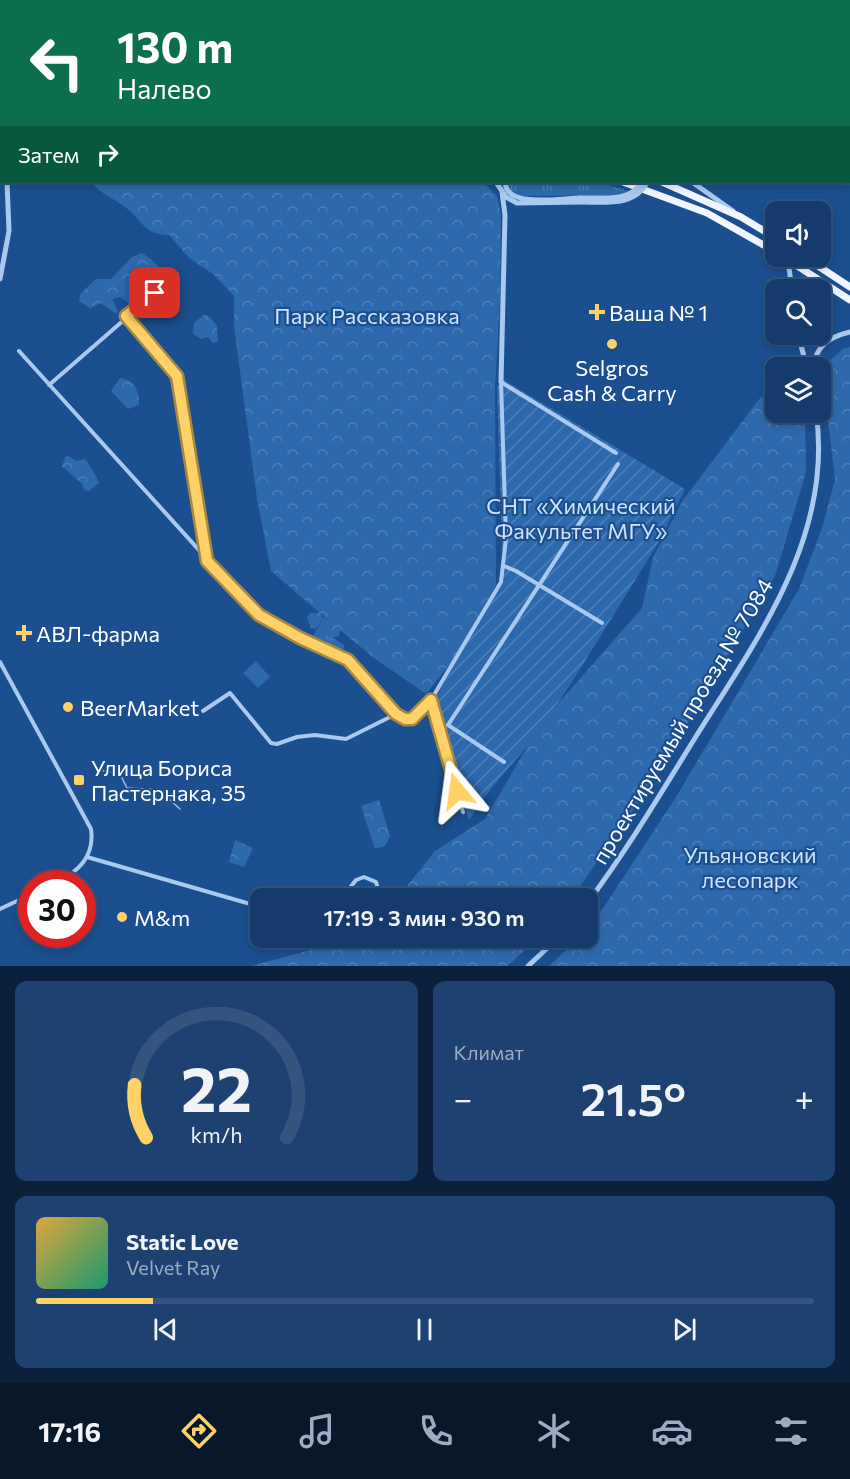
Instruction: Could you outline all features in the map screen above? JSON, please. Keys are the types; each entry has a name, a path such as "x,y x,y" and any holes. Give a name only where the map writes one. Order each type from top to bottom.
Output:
{"main road":[{"path":"626,183 707,213 765,247"},
{"path":"664,183 741,217 765,231"},
{"path":"797,267 850,300"},
{"path":"820,267 850,287"}],"street":[{"path":"0,89 0,94"},
{"path":"0,279 9,231 7,183"},
{"path":"497,183 502,192 517,203"},
{"path":"505,183 508,192 518,199 581,200 626,196 635,191 641,183"},
{"path":"505,215 510,207 517,203 632,198 646,183"},
{"path":"693,183 741,217"},
{"path":"19,351 207,561 259,615 300,638 341,654 352,663 396,714 405,719 412,719 431,700 501,582 504,566 501,382 505,215 502,192"},
{"path":"49,385 177,274"},
{"path":"126,316 177,376 207,561"},
{"path":"814,357 823,345 836,336 850,332"},
{"path":"501,382 616,453"},
{"name":"проектируемый проезд № 7084","path":"598,888 647,816 783,593 808,525 816,489 819,456 817,423"},
{"path":"504,762 448,725 618,464"},
{"path":"504,566 602,623"},
{"path":"0,662 88,818 92,841 87,857 77,870"},
{"path":"203,711 230,693 271,743 278,744 297,737 315,735 346,739 396,714"},
{"path":"431,700 463,812"},
{"path":"87,857 250,904"},
{"path":"350,888 356,880 364,877 376,882 378,888"},
{"path":"0,909 18,901"},
{"path":"528,966 547,948"}],"green space":[{"name":"Парк Рассказовка","path":"92,183 484,183 497,196 501,216 500,299 495,387 496,585 454,659 426,694 374,658 340,630 339,636 332,638 326,626 332,623 321,614 323,619 316,629 311,628 307,617 310,613 320,613 271,571 257,499 234,326 234,296 213,274 190,259 169,235 154,233 146,228 125,207"},
{"path":"507,183 600,183 630,191 617,195 521,196 510,191"},
{"path":"142,253 159,267 163,279 133,306 120,297 112,299 118,311 116,314 101,303 90,308 79,301 80,294 96,279 111,279 132,257"},
{"path":"204,315 209,316 217,326 218,342 213,343 208,337 201,339 193,334 194,323"},
{"name":"Ульяновский лесопарк","path":"850,347 850,966 549,966 568,948 598,948 598,914 676,797 799,589 822,528 835,480 828,423 831,423 831,360 843,349"},
{"path":"120,378 133,384 139,405 128,409 111,391"},
{"name":"СНТ «Химический Факультет МГУ»","path":"502,379 685,489 660,540 574,679 534,738 490,790 469,820 434,700 503,579 497,388"},
{"name":"Ульяновский лесопарк","path":"765,396 765,423 805,423 806,472 775,576 653,781 579,888 405,888 435,851 485,819 541,723 642,608 653,557 683,500 760,398"},
{"path":"66,455 77,461 85,459 99,483 89,491 84,490 82,484 62,466"},
{"path":"324,617 338,628 332,637 345,646 342,651 289,628 289,623 313,636"},
{"path":"256,661 270,677 258,688 243,673"},
{"path":"379,800 390,836 385,846 375,849 361,806"},
{"path":"235,840 253,848 244,867 229,862"},
{"path":"318,948 528,948 507,966 251,966"}],"waterway":[{"path":"100,770 120,774 127,788 159,790 180,809"}],"place":[{"name":"Ваша № 1","path":"597,312"},
{"name":"Selgros Cash & Carry","path":"612,344"},
{"name":"АВЛ-фарма","path":"24,633"},
{"name":"BeerMarket","path":"68,707"},
{"name":"Улица Бориса Пастернака, 35","path":"79,780"},
{"name":"M&m","path":"122,917"}],"route":[{"path":"155,293 126,316 177,376 207,561 259,615 300,638 345,657 396,714 405,719 412,719 431,700 457,791"}]}
